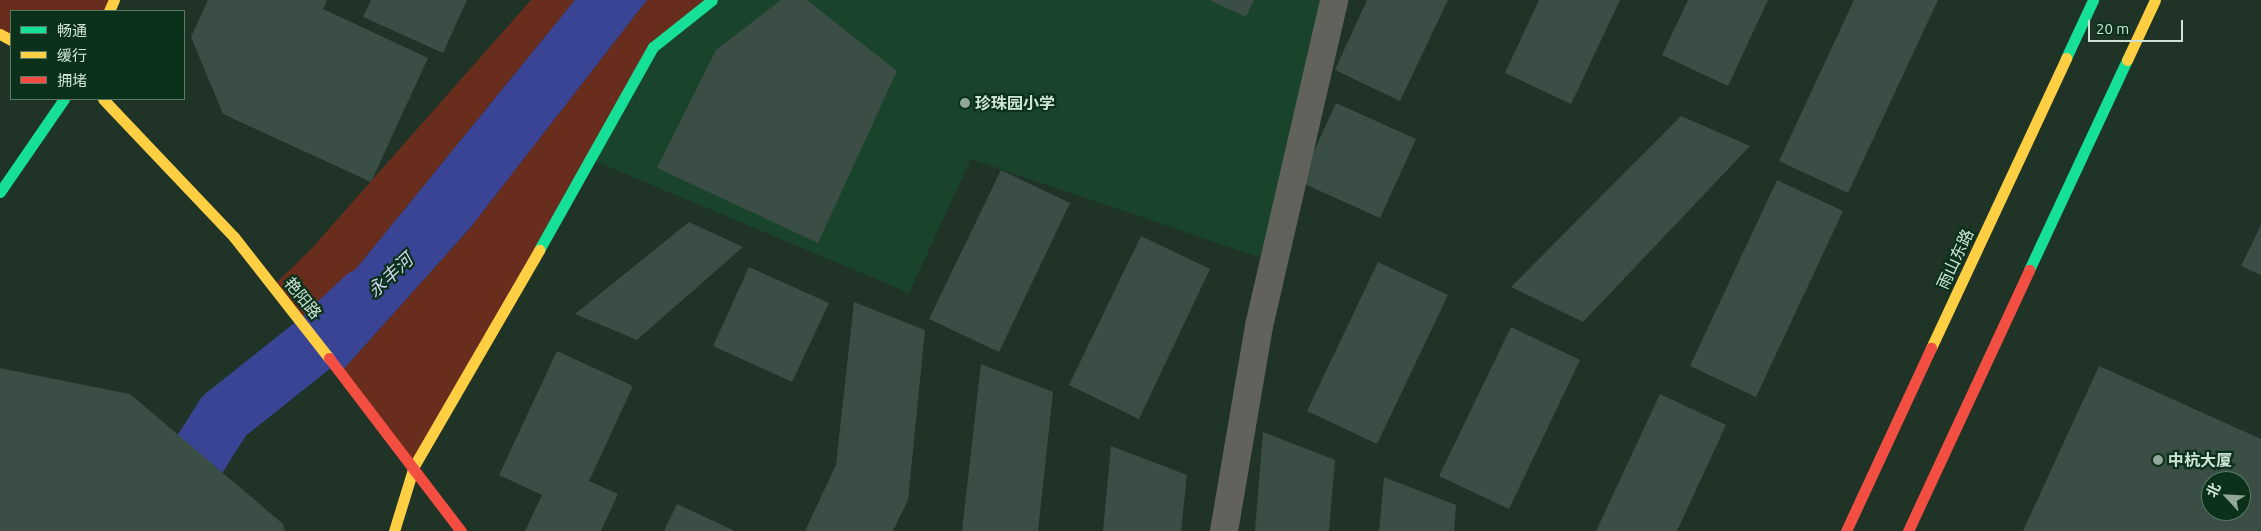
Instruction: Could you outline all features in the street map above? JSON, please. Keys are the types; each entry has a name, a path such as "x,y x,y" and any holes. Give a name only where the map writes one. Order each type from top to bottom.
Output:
{"street":[{"path":"394,531 414,466 535,258 653,47 712,0"},
{"path":"1224,531 1259,326 1334,0"},
{"name":"雨山东路","path":"1846,531 2093,0"},
{"path":"1908,531 2155,0"},
{"path":"0,192 63,100"},
{"name":"艳阳路","path":"105,100 234,237 414,466 461,531"}],"shaded area":[{"path":"0,0 114,0 109,10 10,10 10,39 0,34"},
{"path":"531,0 575,0 307,329 273,286 312,248"},
{"path":"647,0 712,0 653,47 414,466 341,372 470,228"},
{"name":"珍珠园小学","path":"712,0 1334,0 1273,262 971,159 909,293 590,159 653,47"}],"water":[{"path":"575,0 647,0 470,228 341,372 307,329"}],"building":[{"path":"208,0 327,0 323,9 428,58 371,182 223,114 191,37"},
{"path":"371,0 467,0 443,53 363,17"},
{"path":"781,0 807,0 897,71 818,243 657,168 716,50"},
{"path":"1209,0 1254,0 1246,17"},
{"path":"1367,0 1448,0 1400,101 1335,70"},
{"path":"1539,0 1620,0 1571,104 1505,73"},
{"path":"1688,0 1768,0 1728,86 1662,55"},
{"path":"1854,0 1938,0 1848,193 1779,161"},
{"path":"1336,103 1416,139 1380,218 1300,182"},
{"path":"1681,116 1750,146 1583,322 1511,287"},
{"path":"1001,170 1070,203 999,352 929,319"},
{"path":"1777,180 1843,211 1756,397 1690,366"},
{"path":"689,222 743,247 637,340 575,314"},
{"path":"2261,225 2261,275 2241,266"},
{"path":"1141,236 1210,269 1139,419 1069,385"},
{"path":"1378,262 1448,295 1377,444 1307,411"},
{"path":"749,267 829,303 792,382 713,346"},
{"path":"854,302 925,330 908,500 893,531 805,531 836,465"},
{"path":"1511,327 1580,360 1509,509 1439,476"},
{"path":"557,351 633,386 589,481 618,494 601,531 525,531 542,495 499,475"},
{"path":"981,364 1053,392 1038,531 962,531"},
{"name":"中杭大厦","path":"2099,366 2261,439 2261,531 2023,531"},
{"path":"0,368 130,394 283,524 285,531 0,531"},
{"path":"1660,394 1726,425 1677,531 1596,531"},
{"path":"1263,432 1335,460 1329,531 1255,531"},
{"path":"1111,446 1187,475 1181,531 1103,531"},
{"path":"1384,477 1456,505 1454,531 1379,531"},
{"path":"677,504 735,531 664,531"}],"waterway":[{"name":"永丰河","path":"151,531 224,416 317,342 365,297"}],"traffic: fast":[{"path":"539,250 653,47 712,0"},
{"path":"2066,58 2093,0"},
{"path":"2029,270 2127,60"},
{"path":"0,192 63,100"}],"traffic: slow":[{"path":"109,10 114,0"},
{"path":"2127,60 2155,0"},
{"path":"0,34 10,39"},
{"path":"1931,348 2066,58"},
{"path":"104,100 234,237 329,358"},
{"path":"394,531 414,466 539,250"}],"traffic: jam":[{"path":"1908,531 2029,270"},
{"path":"1846,531 1931,348"},
{"path":"329,358 461,531"}],"place":[{"name":"珍珠园小学","path":"965,103"},
{"name":"中杭大厦","path":"2158,460"}]}
